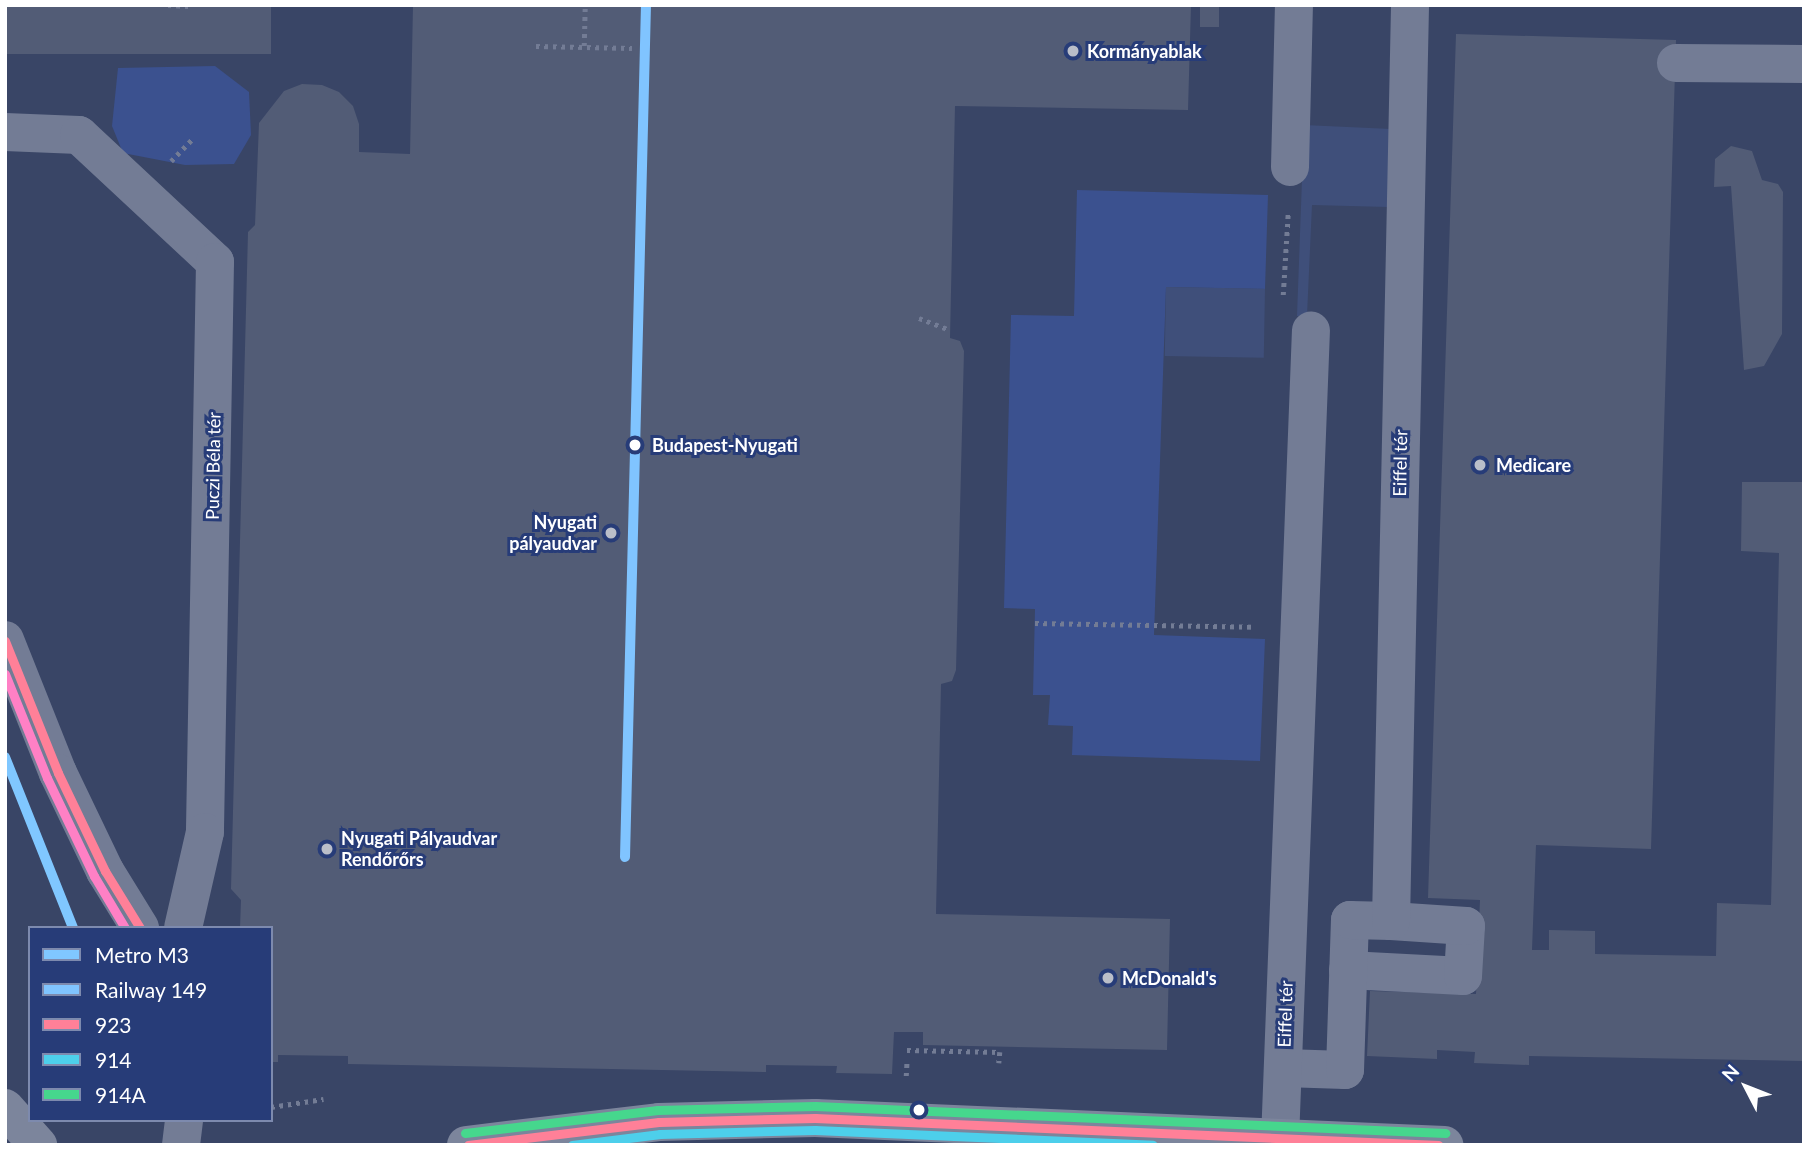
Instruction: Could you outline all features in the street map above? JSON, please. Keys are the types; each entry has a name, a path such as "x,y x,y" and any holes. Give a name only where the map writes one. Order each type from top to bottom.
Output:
{"main road":[{"path":"5,1108 38,1145"},
{"path":"466,1145 659,1122 815,1118 1444,1145"},
{"path":"5,1134 9,1145"}],"street":[{"path":"1290,167 1294,5"},
{"name":"Eiffel tér","path":"1391,921 1410,5"},
{"path":"1675,63 1804,64"},
{"name":"Puczi Béla tér","path":"5,132 79,135 215,262 205,832 183,926"},
{"name":"Eiffel tér","path":"1280,1140 1311,331"},
{"path":"5,640 58,772 105,871 139,926"},
{"name":"Eiffel tér","path":"1283,1068 1345,1070 1348,970 1350,920 1466,926 1471,951 1463,976 1348,970"},
{"path":"181,1145 184,1122"}],"path":[{"path":"168,5 189,6"},
{"path":"584,47 585,5"},
{"path":"536,46 632,48"},
{"path":"1290,167 1280,332 1311,331"},
{"path":"919,318 950,330"},
{"path":"1035,623 1300,628"},
{"path":"907,1049 1000,1052 999,1063"},
{"path":"907,1059 907,1068"},
{"path":"273,1107 323,1099"}],"shaded area":[{"path":"215,66 249,92 251,135 234,164 185,165 123,153 112,126 118,68"},
{"path":"1304,125 1391,129 1388,207 1312,205 1307,316 1297,316"},
{"path":"1077,190 1268,195 1265,289 1166,287 1154,635 1265,639 1260,761 1072,755 1073,726 1048,725 1050,695 1033,695 1035,609 1004,608 1011,315 1074,316"},
{"path":"1166,287 1265,289 1264,358 1165,356"}],"building":[{"path":"5,5 271,5 271,54 5,54"},
{"name":"Nyugati pályaudvar","path":"413,5 1191,5 1188,110 955,106 950,338 960,341 964,351 956,670 952,681 941,684 936,914 1170,919 1167,1050 923,1045 923,1032 894,1032 892,1074 836,1073 837,1066 766,1065 766,1072 348,1064 348,1056 278,1055 278,1062 273,1062 273,926 240,926 241,900 231,889 248,232 255,225 259,123 284,91 302,84 322,85 339,92 353,106 359,124 359,152 410,154"},
{"path":"1200,5 1219,5 1219,27 1200,27"},
{"path":"1456,34 1676,40 1651,849 1536,845 1532,950 1549,950 1549,930 1595,931 1595,954 1716,956 1717,903 1771,905 1779,553 1741,551 1742,482 1804,482 1804,1061 1529,1056 1529,1065 1474,1063 1475,1052 1437,1050 1437,1059 1367,1056 1370,991 1476,994 1480,900 1428,898"},
{"path":"1731,146 1752,151 1762,180 1778,184 1783,192 1782,334 1764,366 1744,370 1731,186 1714,187 1715,159"}],"metro line":[{"name":"M3","path":"5,757 72,926"}],"rail line":[{"name":"149","path":"625,857 646,5"}],"transit line":[{"name":"923","path":"5,641 58,773 105,871 139,926"},
{"path":"5,674 47,778 94,876 124,926"},
{"name":"914A","path":"465,1133 658,1110 815,1106 1445,1133"},
{"name":"923","path":"468,1145 659,1122 815,1118 1438,1145"},
{"name":"914","path":"572,1145 660,1134 815,1130 1153,1145"}],"place":[{"name":"Kormányablak","path":"1073,51"},
{"name":"Budapest-Nyugati","path":"635,445"},
{"name":"Medicare","path":"1480,465"},
{"name":"Nyugati pályaudvar","path":"611,533"},
{"name":"Nyugati Pályaudvar Rendőrőrs","path":"327,849"},
{"name":"McDonald's","path":"1108,978"}]}
